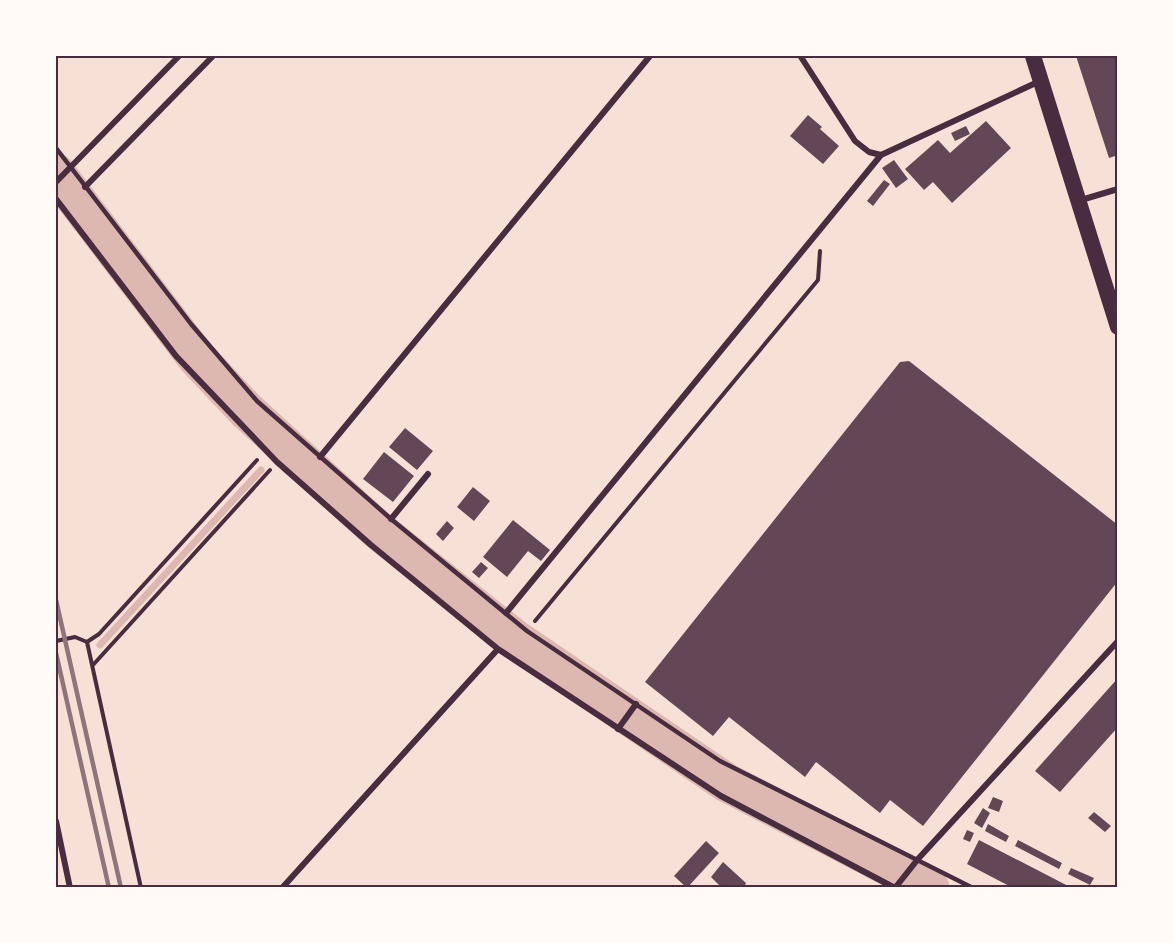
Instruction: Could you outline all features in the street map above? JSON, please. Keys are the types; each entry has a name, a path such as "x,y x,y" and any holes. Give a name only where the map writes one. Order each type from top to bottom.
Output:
{"highway":[{"path":"1034,56 1118,327"}],"street":[{"path":"56,182 179,56"},
{"path":"85,187 213,56"},
{"path":"320,457 650,56"},
{"path":"801,57 855,141 869,152 881,155"},
{"path":"506,613 881,155 1041,81"},
{"path":"1078,201 1118,189"},
{"path":"56,199 176,356 276,462 371,545 498,649 618,729 721,796 895,888 918,859 1118,640"},
{"path":"391,519 429,474"},
{"path":"282,888 498,649"},
{"path":"618,729 636,704"},
{"path":"56,821 70,888"}],"lane":[{"path":"56,148 191,324 257,401 391,519 527,631 720,761 973,888"}],"path":[{"path":"527,631 818,280 820,249 810,241"},
{"path":"87,642 99,634 265,451"},
{"path":"93,665 276,462"},
{"path":"56,642 75,637 87,642"},
{"path":"87,642 141,888"}],"building":[{"path":"1076,56 1118,56 1118,155 1109,158"},
{"path":"808,115 839,146 823,164 790,136"},
{"path":"986,121 1011,148 952,203 933,182 924,190 905,169 938,140 950,153"},
{"path":"966,126 970,134 955,141 951,133"},
{"path":"894,160 908,179 896,188 882,168"},
{"path":"884,180 890,184 873,206 867,201"},
{"path":"909,361 1118,525 1118,581 923,826 890,800 880,813 816,762 805,777 729,717 713,736 645,682 900,362"},
{"path":"405,428 433,451 417,470 389,447"},
{"path":"384,452 414,476 393,502 363,479"},
{"path":"473,487 490,501 474,521 457,507"},
{"path":"513,520 550,550 541,561 528,551 507,577 483,557"},
{"path":"447,521 454,528 443,541 436,534"},
{"path":"481,562 488,568 479,578 472,572"},
{"path":"1118,678 1118,727 1060,792 1035,771"},
{"path":"993,797 1003,801 999,812 988,808"},
{"path":"983,808 990,813 982,828 974,823"},
{"path":"1094,812 1111,826 1105,832 1088,818"},
{"path":"988,824 1009,836 1006,842 985,831"},
{"path":"967,830 974,833 970,842 963,839"},
{"path":"979,840 1072,888 1013,888 967,864"},
{"path":"1018,840 1062,863 1059,869 1015,846"},
{"path":"706,841 719,853 687,888 674,876"},
{"path":"723,862 746,883 748,888 722,888 711,877"},
{"path":"1071,868 1094,878 1090,885 1068,874"}],"waterway":[{"path":"56,173 196,357 247,411 379,531 515,639 727,783 930,888"},
{"path":"100,645 261,470"}],"railway":[{"path":"56,600 121,888"},
{"path":"56,653 109,888"}]}
